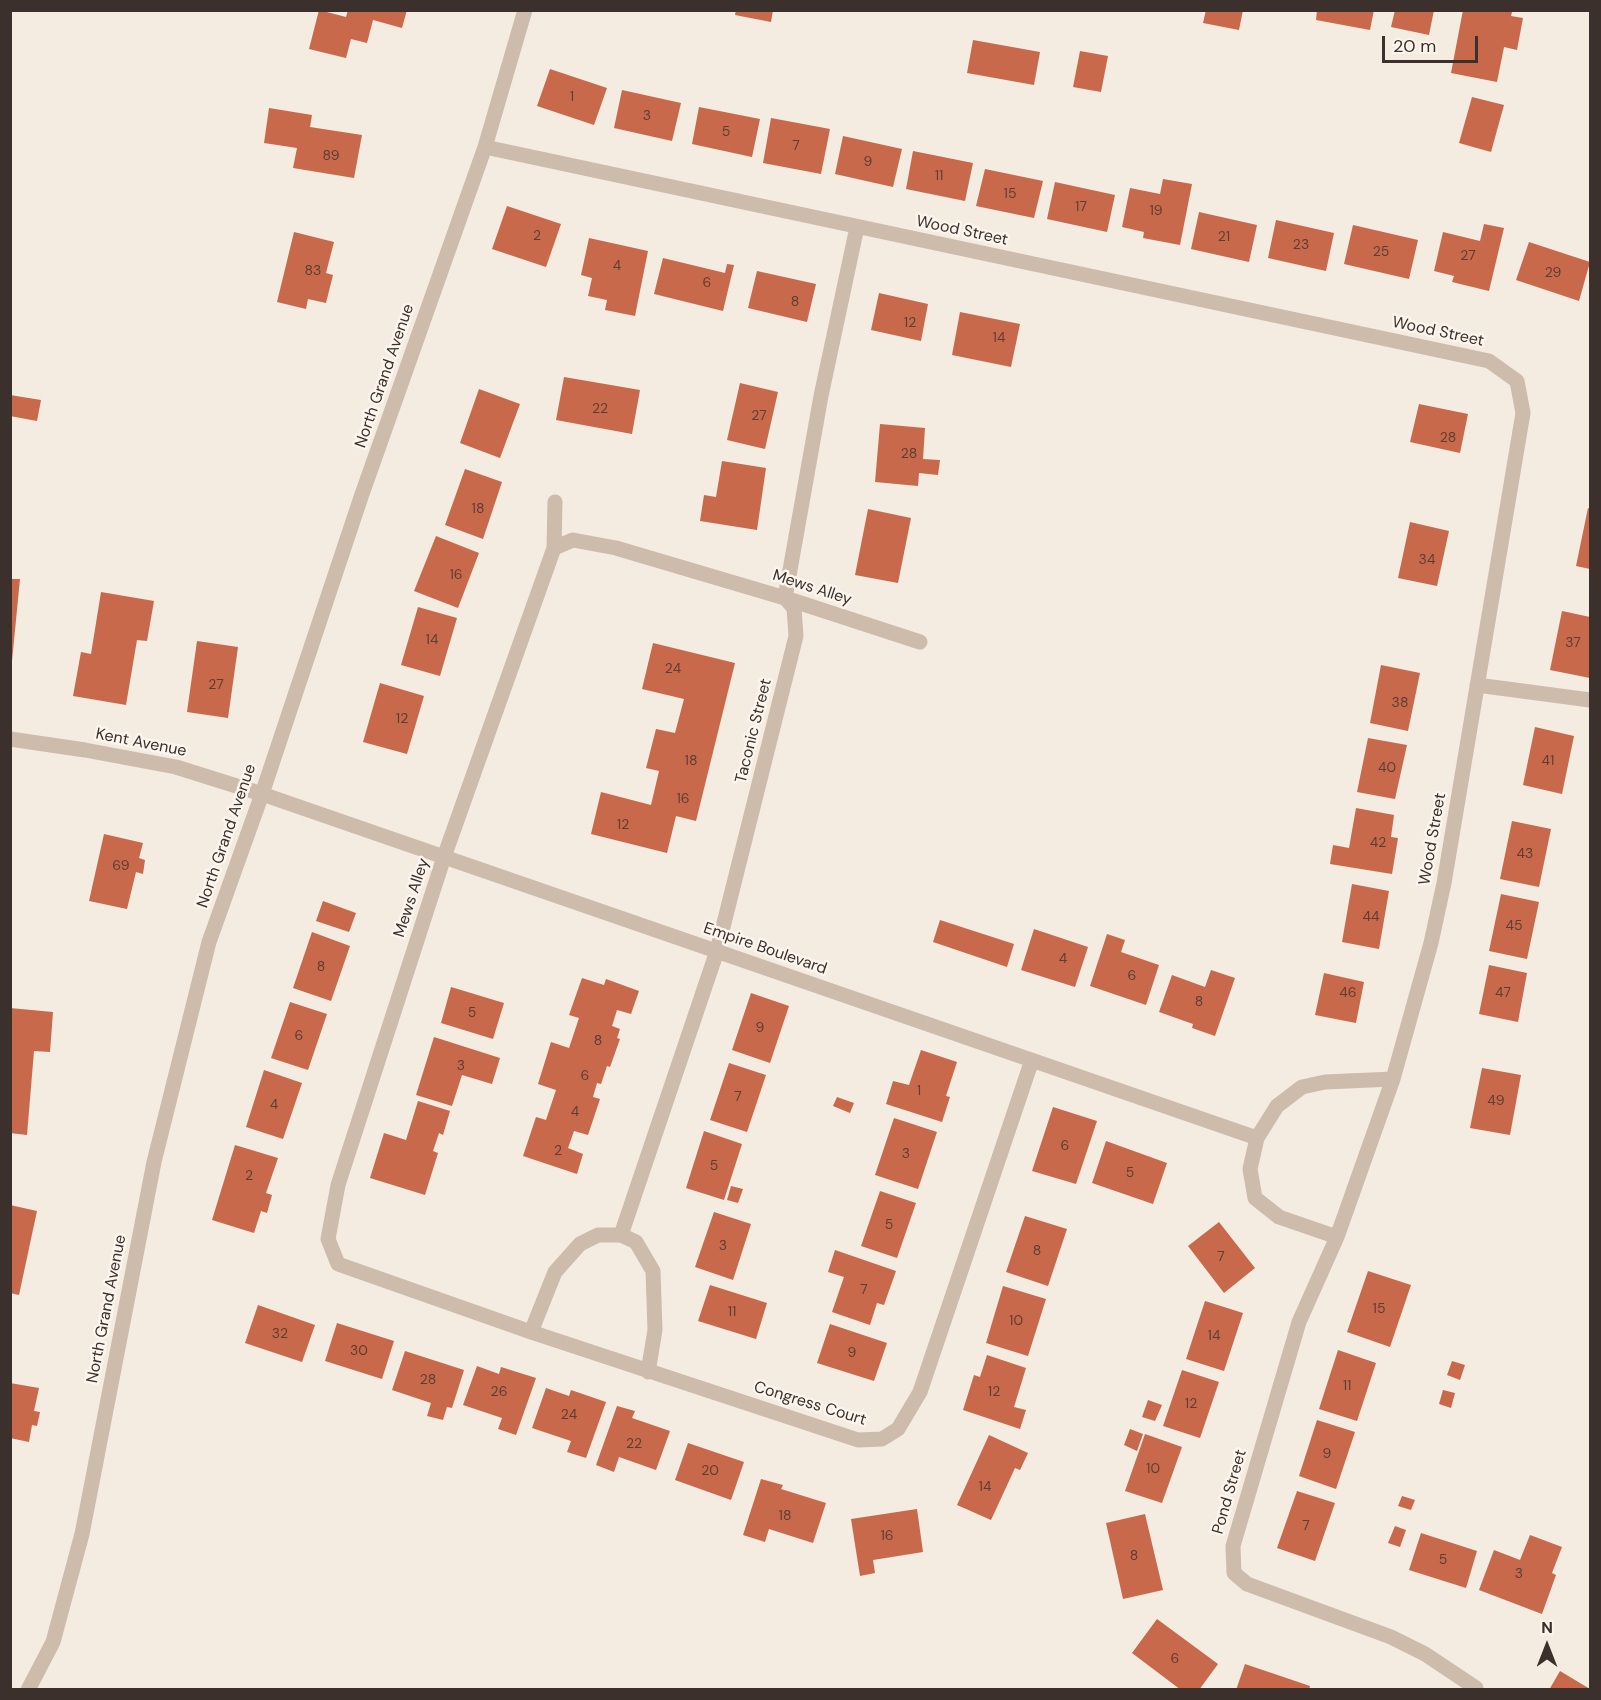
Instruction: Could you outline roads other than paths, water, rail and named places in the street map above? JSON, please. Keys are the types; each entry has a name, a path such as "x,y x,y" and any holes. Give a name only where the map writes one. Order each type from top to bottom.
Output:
{"street":[{"name":"North Grand Avenue","path":"28,1689 53,1642 82,1534 154,1162 209,942 262,794 361,497 485,147 525,10"},
{"name":"Wood Street","path":"485,147 1489,361 1517,381 1523,412 1444,883 1431,944 1393,1079 1337,1237"},
{"path":"785,598 821,396 857,227"},
{"name":"Mews Alley","path":"338,1264 328,1239 338,1185 444,857 554,548 555,502"},
{"name":"Mews Alley","path":"554,548 573,540 616,548 785,598 920,642"},
{"name":"Taconic Street","path":"621,1234 717,951 796,636 794,608 785,598"},
{"path":"1478,685 1590,700"},
{"name":"Kent Avenue","path":"10,739 176,767 262,794"},
{"name":"Empire Boulevard","path":"262,794 1257,1138"},
{"name":"Congress Court","path":"338,1264 648,1372 858,1440 882,1439 898,1429 920,1392 1032,1060"},
{"path":"1337,1237 1279,1216 1255,1197 1250,1169 1257,1138 1277,1106 1302,1087 1325,1082 1393,1079"},
{"path":"531,1332 555,1272 580,1244 598,1234 621,1234 636,1242 653,1271 655,1330 648,1372"},
{"name":"Pond Street","path":"1337,1237 1299,1322 1233,1546 1234,1573 1247,1584 1391,1637 1425,1654 1476,1688"}]}
